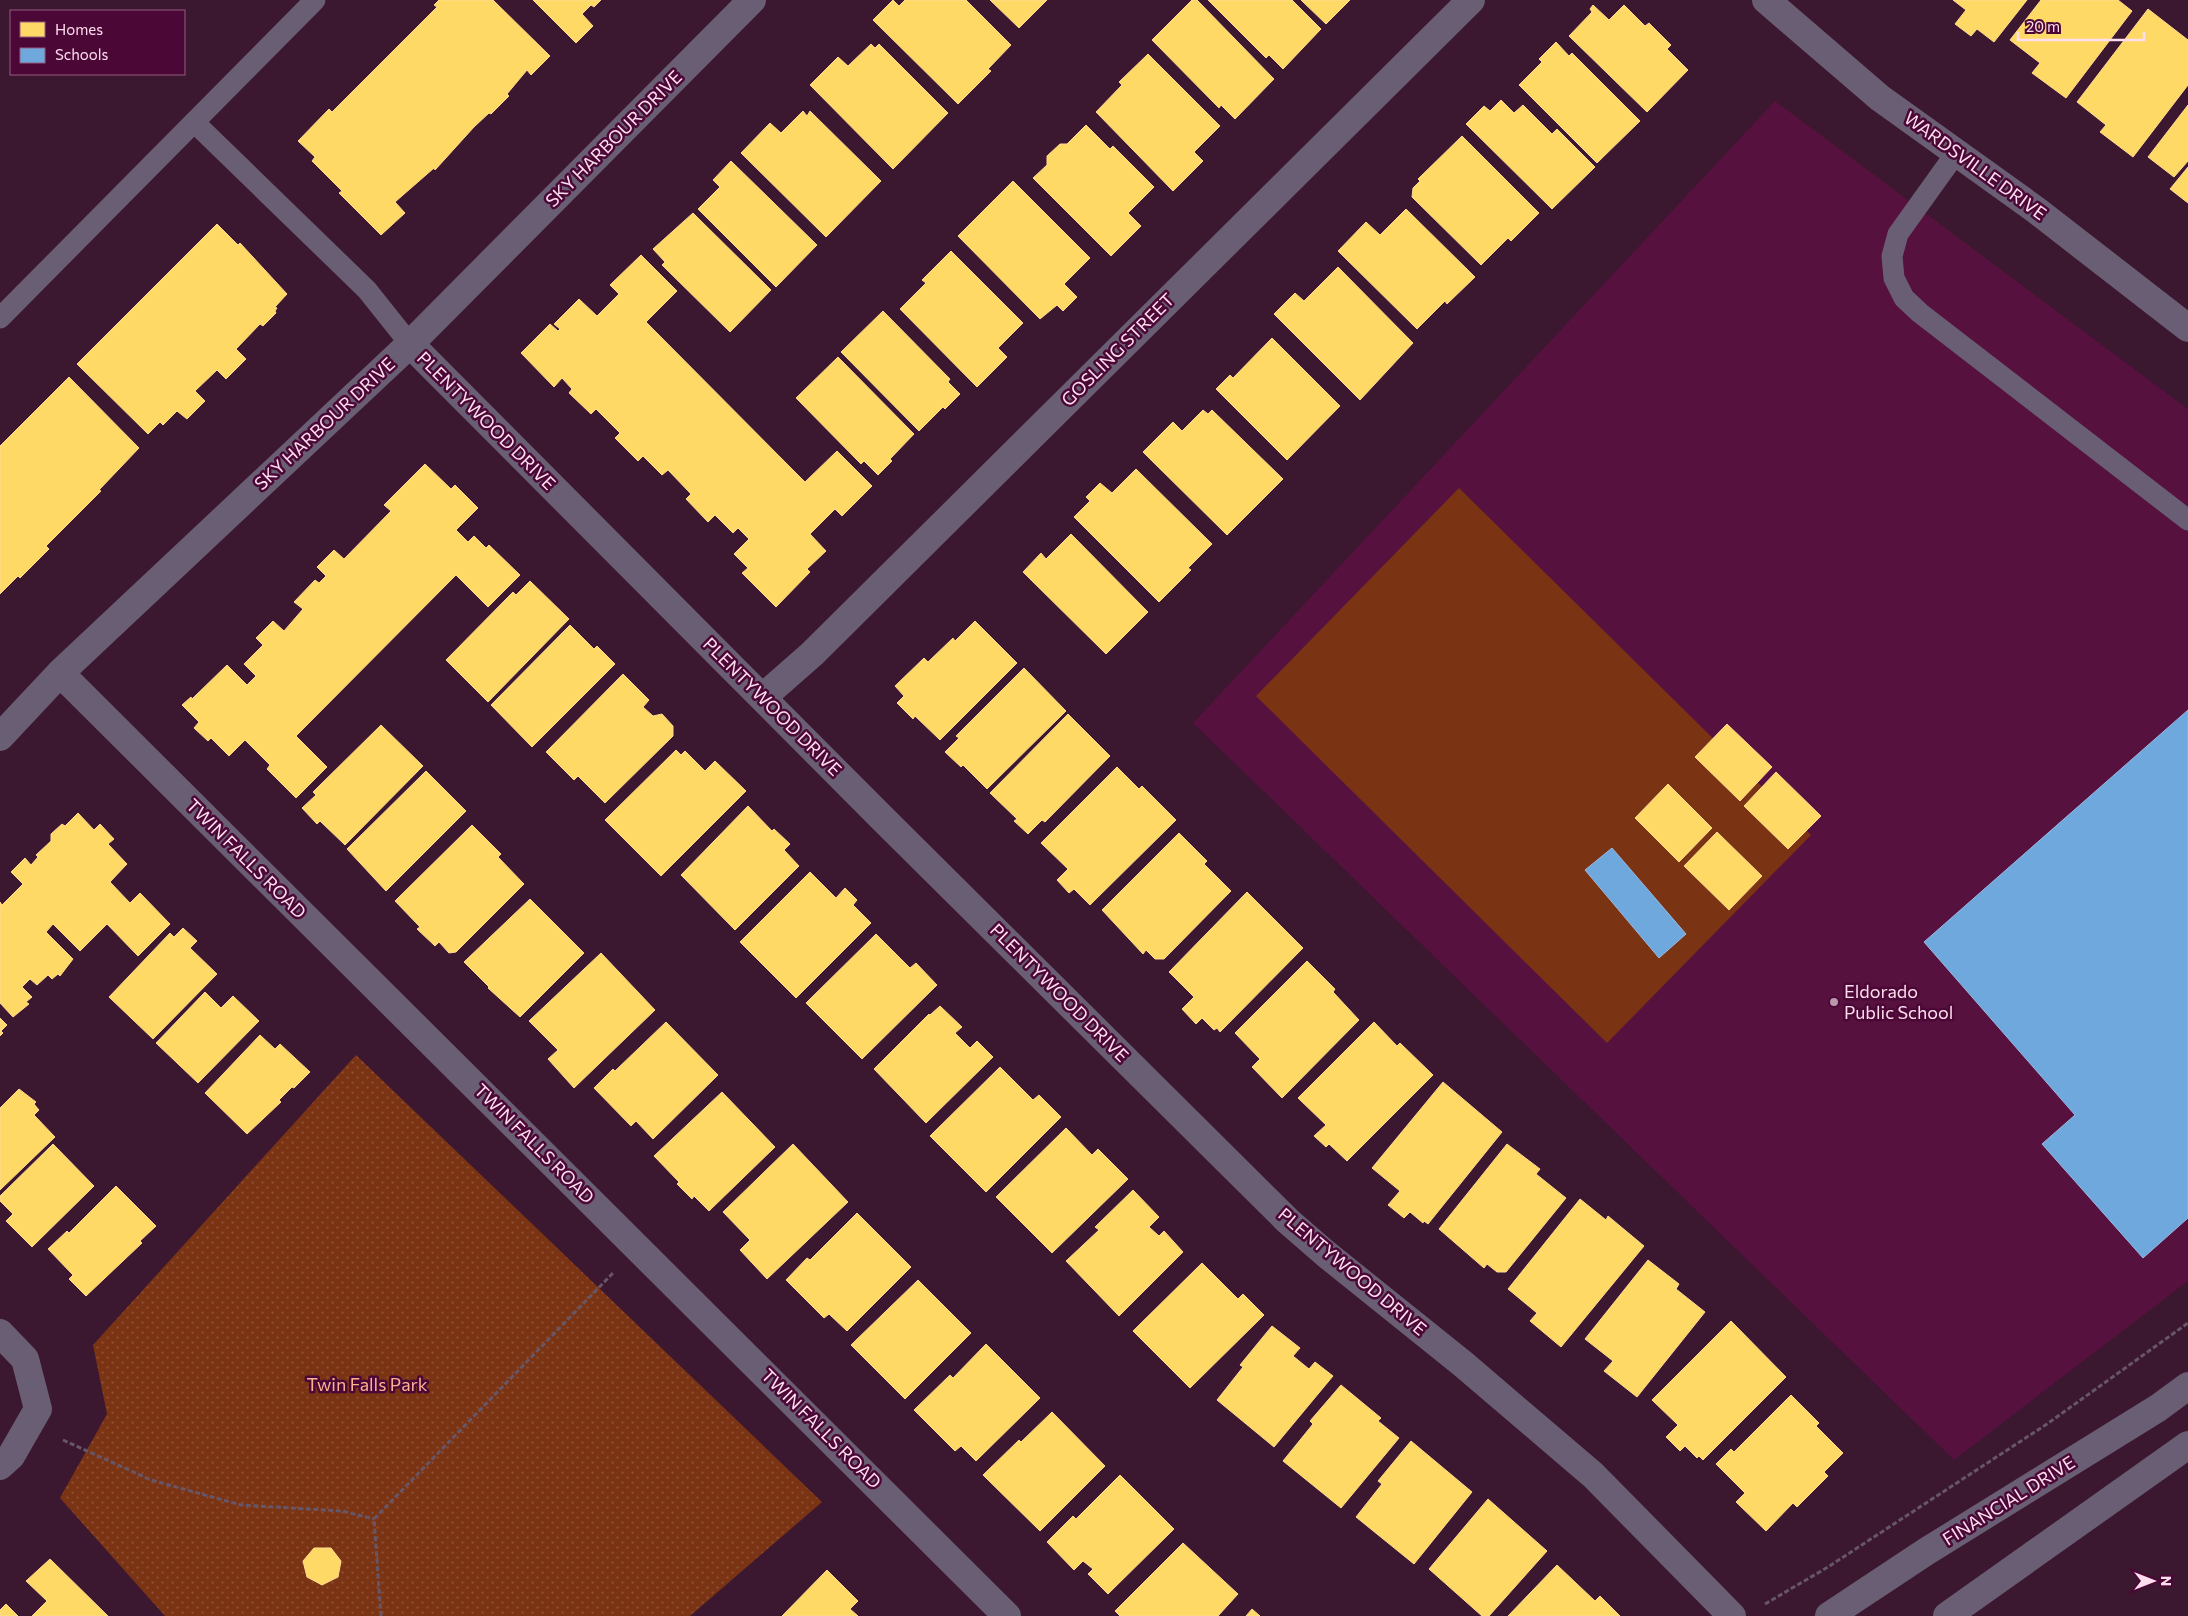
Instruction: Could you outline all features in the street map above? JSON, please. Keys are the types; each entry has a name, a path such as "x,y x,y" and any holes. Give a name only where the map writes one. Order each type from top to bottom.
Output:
{"street":[{"name":"SKY HARBOUR DRIVE","path":"0,737 60,673 410,344 752,0"},
{"name":"GOSLING STREET","path":"763,697 812,654 1471,0"},
{"name":"WARDSVILLE DRIVE","path":"1766,0 1880,98 2036,210 2188,328"},
{"name":"PLENTYWOOD DRIVE","path":"410,344 1288,1220 1593,1475 1732,1616"},
{"name":"TWIN FALLS ROAD","path":"60,673 1007,1616"},
{"path":"0,1333 25,1359 38,1409 10,1456 0,1466"},
{"name":"FINANCIAL DRIVE","path":"1830,1616 1927,1551 2158,1408 2188,1386"},
{"path":"1947,1616 2188,1445"}],"lane":[{"path":"0,318 315,0"},
{"path":"194,122 368,290 410,344"},
{"path":"1956,153 1898,234 1892,256 1894,278 1904,298 1920,313 2188,520"}],"path":[{"path":"381,1616 374,1519 638,1247"},
{"path":"1771,1600 1828,1567 2046,1424 2188,1323"},
{"path":"29,1424 151,1480 196,1493 241,1505 342,1512 374,1519"}],"shaded area":[{"name":"Eldorado Public School","path":"1775,101 2188,409 2188,1281 1954,1460 1193,723"}],"green space":[{"path":"1459,488 1811,835 1607,1043 1256,696"},
{"name":"Twin Falls Park","path":"356,1055 822,1502 690,1616 165,1616 60,1498 107,1414 93,1345"}],"building: Homes":[{"path":"439,0 493,0 550,56 531,75 527,70 507,94 509,96 491,114 489,113 474,127 435,170 434,168 395,202 405,213 381,235 339,193 342,191 312,161 315,157 298,141 329,109 332,112 437,7 434,5"},
{"path":"533,0 601,0 594,7 591,5 582,14 593,26 576,43"},
{"path":"893,0 899,6 905,0 966,0 1011,45 988,69 991,71 958,104 873,20"},
{"path":"990,0 1047,0 1019,28"},
{"path":"1192,0 1197,0 1274,79 1235,119 1221,105 1219,108 1152,40"},
{"path":"1208,0 1292,0 1321,29 1283,69 1269,55 1266,58"},
{"path":"1301,0 1350,0 1326,24"},
{"path":"1953,0 2027,0 1994,42 1977,29 1971,36 1955,24 1966,10"},
{"path":"2041,0 2118,0 2132,11 2066,98 2032,73 2040,63 2010,40"},
{"path":"1593,5 1609,20 1624,5 1645,26 1649,23 1671,45 1667,49 1688,70 1647,112 1569,36 1592,12 1590,9"},
{"path":"2148,9 2188,40 2188,85 2133,157 2100,132 2106,125 2077,102"},
{"path":"1556,42 1569,56 1572,53 1640,121 1597,163 1519,85 1542,62 1539,59"},
{"path":"871,44 875,48 879,44 948,113 893,169 810,85 838,57 848,66"},
{"path":"1148,54 1220,126 1194,152 1203,161 1173,191 1096,112 1122,85 1119,82"},
{"path":"1501,100 1514,113 1523,105 1552,134 1557,129 1595,167 1552,209 1466,124 1484,106 1490,111"},
{"path":"2188,105 2188,161 2174,177 2148,157"},
{"path":"803,111 807,116 810,111 881,181 826,237 741,153 770,123 781,133"},
{"path":"1086,125 1110,149 1113,146 1154,187 1128,213 1141,226 1111,256 1033,178 1047,165 1047,156 1060,144 1067,144"},
{"path":"1462,136 1539,213 1511,241 1508,238 1481,265 1412,197 1413,188 1420,181 1418,179"},
{"path":"731,161 817,245 776,287 698,209 720,187 713,180"},
{"path":"2188,167 2188,203 2170,189"},
{"path":"1013,181 1090,258 1064,284 1077,297 1063,311 1057,305 1040,319 958,236"},
{"path":"1406,209 1475,277 1447,304 1445,301 1417,329 1338,251 1366,222 1380,235"},
{"path":"693,213 771,290 730,332 662,265 665,262 653,249"},
{"path":"217,224 238,245 240,243 287,294 275,307 277,308 276,313 263,326 260,324 236,349 246,359 226,379 217,370 195,391 205,401 187,419 177,411 163,425 160,422 148,434 77,364"},
{"path":"951,251 1023,323 998,348 1007,357 977,387 900,309 926,283 922,280"},
{"path":"641,255 677,291 646,322 805,482 837,451 872,486 842,516 835,509 810,534 826,551 807,569 810,572 776,607 742,573 748,568 734,554 749,539 738,528 733,533 715,515 708,522 686,499 691,494 668,470 662,475 643,456 638,461 615,438 620,433 596,409 591,414 569,393 572,389 562,378 554,387 521,353 550,324 558,331 560,329 554,324 579,299 597,316 619,294 610,285"},
{"path":"1338,267 1413,343 1360,400 1274,314 1295,293 1304,301"},
{"path":"883,311 950,379 948,382 960,394 945,409 943,407 919,431 841,352"},
{"path":"1272,338 1340,406 1287,460 1216,389 1230,375 1233,378"},
{"path":"838,357 914,434 890,459 892,461 878,475 864,461 861,464 796,398"},
{"path":"69,377 139,448 99,490 101,491 46,546 49,549 20,578 18,576 0,594 0,446"},
{"path":"1203,410 1208,414 1212,410 1283,479 1227,535 1143,452 1173,422 1182,431"},
{"path":"425,464 451,489 455,485 478,508 456,530 468,542 474,536 486,548 489,545 520,575 488,607 456,575 296,736 327,767 296,798 267,769 270,765 245,740 229,756 211,738 208,741 194,728 199,722 182,705 191,697 192,699 227,665 247,685 256,676 244,664 263,645 256,638 273,621 284,631 303,609 294,602 315,580 319,583 326,576 317,567 334,550 344,559 391,511 384,505"},
{"path":"1136,469 1212,544 1188,568 1191,570 1159,602 1074,517 1090,501 1086,497 1100,483 1112,493"},
{"path":"1071,534 1148,612 1106,654 1023,572 1041,553 1046,559"},
{"path":"530,581 569,619 488,702 446,660 513,592 516,595"},
{"path":"975,621 1017,663 940,740 915,716 913,719 897,703 904,696 895,686 924,658 928,662 953,638 955,641"},
{"path":"570,625 594,649 597,646 615,664 532,747 491,705"},
{"path":"1024,668 1066,711 987,789 963,765 961,767 945,752 959,738 956,736"},
{"path":"623,674 649,700 643,707 653,716 662,714 673,726 673,736 605,803 578,776 574,780 546,752"},
{"path":"1068,714 1110,756 1045,822 1042,820 1028,834 1014,821 1017,819 990,793"},
{"path":"1727,724 1772,767 1740,801 1695,757"},
{"path":"381,725 423,766 345,845 320,821 317,824 302,808 316,795 313,792"},
{"path":"676,750 681,755 685,751 705,771 715,761 746,791 661,876 605,820"},
{"path":"1117,767 1139,789 1142,786 1176,820 1090,905 1074,889 1069,893 1057,880 1068,869 1041,843"},
{"path":"426,771 466,811 386,891 347,849"},
{"path":"1776,772 1821,816 1788,849 1744,806"},
{"path":"1668,784 1712,828 1679,862 1635,818"},
{"path":"748,806 772,831 774,829 790,844 784,850 799,866 735,930 681,875"},
{"path":"78,813 94,830 100,824 114,839 108,844 127,864 110,882 130,903 140,893 170,924 138,956 107,924 80,951 53,924 46,932 73,959 60,976 58,974 52,979 48,975 37,985 30,979 22,987 32,997 26,1002 29,1004 13,1017 0,1003 0,902 2,905 23,884 11,872 25,858 31,865 38,857 36,855 51,841 51,834 62,824 65,826"},
{"path":"472,825 501,854 498,857 524,884 456,952 449,953 439,942 435,946 417,929 420,927 395,901"},
{"path":"1717,832 1762,876 1729,910 1684,866"},
{"path":"1179,833 1207,861 1204,864 1231,891 1164,959 1155,959 1146,950 1143,954 1102,910"},
{"path":"810,872 836,898 845,888 857,900 853,905 871,923 796,998 740,942"},
{"path":"1247,892 1303,948 1220,1032 1217,1028 1214,1030 1202,1018 1196,1024 1182,1009 1194,997 1169,972"},
{"path":"530,899 584,953 520,1017 488,988 464,962"},
{"path":"183,928 197,941 190,948 217,974 153,1039 109,997 170,933 174,937"},
{"path":"876,934 910,968 916,963 937,985 862,1059 806,1003"},
{"path":"601,953 655,1010 574,1088 548,1059 558,1050 529,1021"},
{"path":"1307,961 1335,989 1333,992 1359,1020 1282,1098 1252,1067 1260,1059 1235,1033"},
{"path":"205,992 221,1008 233,996 259,1021 198,1083 156,1043"},
{"path":"940,1006 962,1027 955,1033 970,1048 977,1041 993,1057 926,1123 874,1069 929,1014"},
{"path":"0,1018 7,1025 1,1031 3,1033 0,1036"},
{"path":"666,1022 718,1075 653,1139 636,1121 631,1126 594,1088 613,1069 615,1071"},
{"path":"1374,1022 1397,1046 1400,1043 1433,1075 1347,1161 1329,1144 1326,1147 1314,1136 1326,1125 1298,1098"},
{"path":"260,1035 275,1049 280,1044 310,1072 294,1088 292,1087 279,1100 281,1102 247,1134 205,1093"},
{"path":"1000,1067 1033,1100 1039,1095 1061,1117 986,1192 930,1136"},
{"path":"1443,1082 1502,1132 1428,1224 1424,1221 1423,1223 1410,1212 1404,1218 1388,1205 1400,1191 1372,1168"},
{"path":"19,1089 36,1102 34,1104 39,1110 34,1115 55,1137 0,1190 0,1108"},
{"path":"722,1092 775,1147 709,1211 694,1196 692,1199 677,1184 679,1182 654,1156"},
{"path":"1066,1128 1092,1155 1098,1149 1128,1179 1052,1253 996,1197"},
{"path":"53,1144 94,1186 32,1247 6,1221 13,1214 0,1201 0,1196"},
{"path":"793,1144 848,1202 767,1279 740,1250 750,1240 723,1212"},
{"path":"1507,1144 1540,1169 1536,1174 1566,1198 1506,1272 1497,1272 1487,1264 1484,1268 1439,1229"},
{"path":"116,1186 156,1226 140,1241 142,1243 86,1296 69,1279 73,1275 48,1249 67,1231 69,1233"},
{"path":"1133,1190 1159,1217 1149,1227 1159,1236 1164,1231 1183,1252 1119,1316 1066,1261 1099,1230 1095,1227"},
{"path":"1580,1199 1606,1220 1608,1216 1644,1246 1561,1347 1530,1321 1537,1313 1508,1289"},
{"path":"857,1213 911,1267 847,1331 829,1314 824,1318 786,1280 807,1258 810,1260"},
{"path":"1648,1260 1679,1284 1676,1289 1705,1312 1637,1397 1604,1371 1613,1361 1585,1339"},
{"path":"1202,1263 1238,1299 1243,1294 1264,1315 1190,1388 1133,1331"},
{"path":"918,1280 971,1333 905,1399 851,1345"},
{"path":"1731,1321 1786,1377 1703,1460 1699,1456 1697,1458 1685,1446 1680,1451 1666,1437 1678,1425 1652,1400"},
{"path":"1272,1326 1300,1348 1293,1356 1309,1369 1315,1362 1333,1376 1274,1447 1217,1400 1243,1367 1240,1365"},
{"path":"986,1344 1040,1398 976,1461 961,1446 955,1451 914,1410 950,1375 953,1378"},
{"path":"1341,1385 1381,1418 1378,1421 1399,1438 1341,1508 1283,1461 1313,1424 1310,1421"},
{"path":"1791,1395 1819,1423 1816,1426 1843,1453 1824,1472 1828,1476 1797,1507 1793,1503 1766,1531 1736,1502 1745,1493 1716,1464 1731,1449 1734,1452"},
{"path":"1052,1412 1105,1466 1040,1531 983,1475 1019,1440 1021,1442"},
{"path":"1411,1441 1472,1492 1414,1564 1356,1517 1382,1484 1378,1481"},
{"path":"1120,1475 1174,1529 1108,1594 1088,1574 1093,1569 1083,1561 1074,1570 1047,1542 1073,1516 1076,1519"},
{"path":"1488,1499 1547,1551 1489,1616 1482,1616 1429,1569"},
{"path":"1183,1543 1238,1594 1218,1616 1120,1616 1115,1611"},
{"path":"314,1548 331,1548 341,1561 338,1577 322,1585 307,1577 303,1561"},
{"path":"50,1559 108,1616 32,1616 47,1601 26,1581"},
{"path":"1557,1565 1595,1601 1600,1596 1620,1616 1508,1616"},
{"path":"827,1570 858,1601 850,1609 858,1616 782,1616"},
{"path":"6,1604 18,1616 0,1616 0,1610"},
{"path":"1252,1609 1260,1616 1246,1616"}],"building: Schools":[{"path":"2188,710 2188,1218 2143,1258 2042,1144 2075,1115 1924,942"},
{"path":"1612,848 1686,934 1659,958 1585,870"}],"place":[{"name":"Eldorado Public School","path":"1834,1002"}]}
